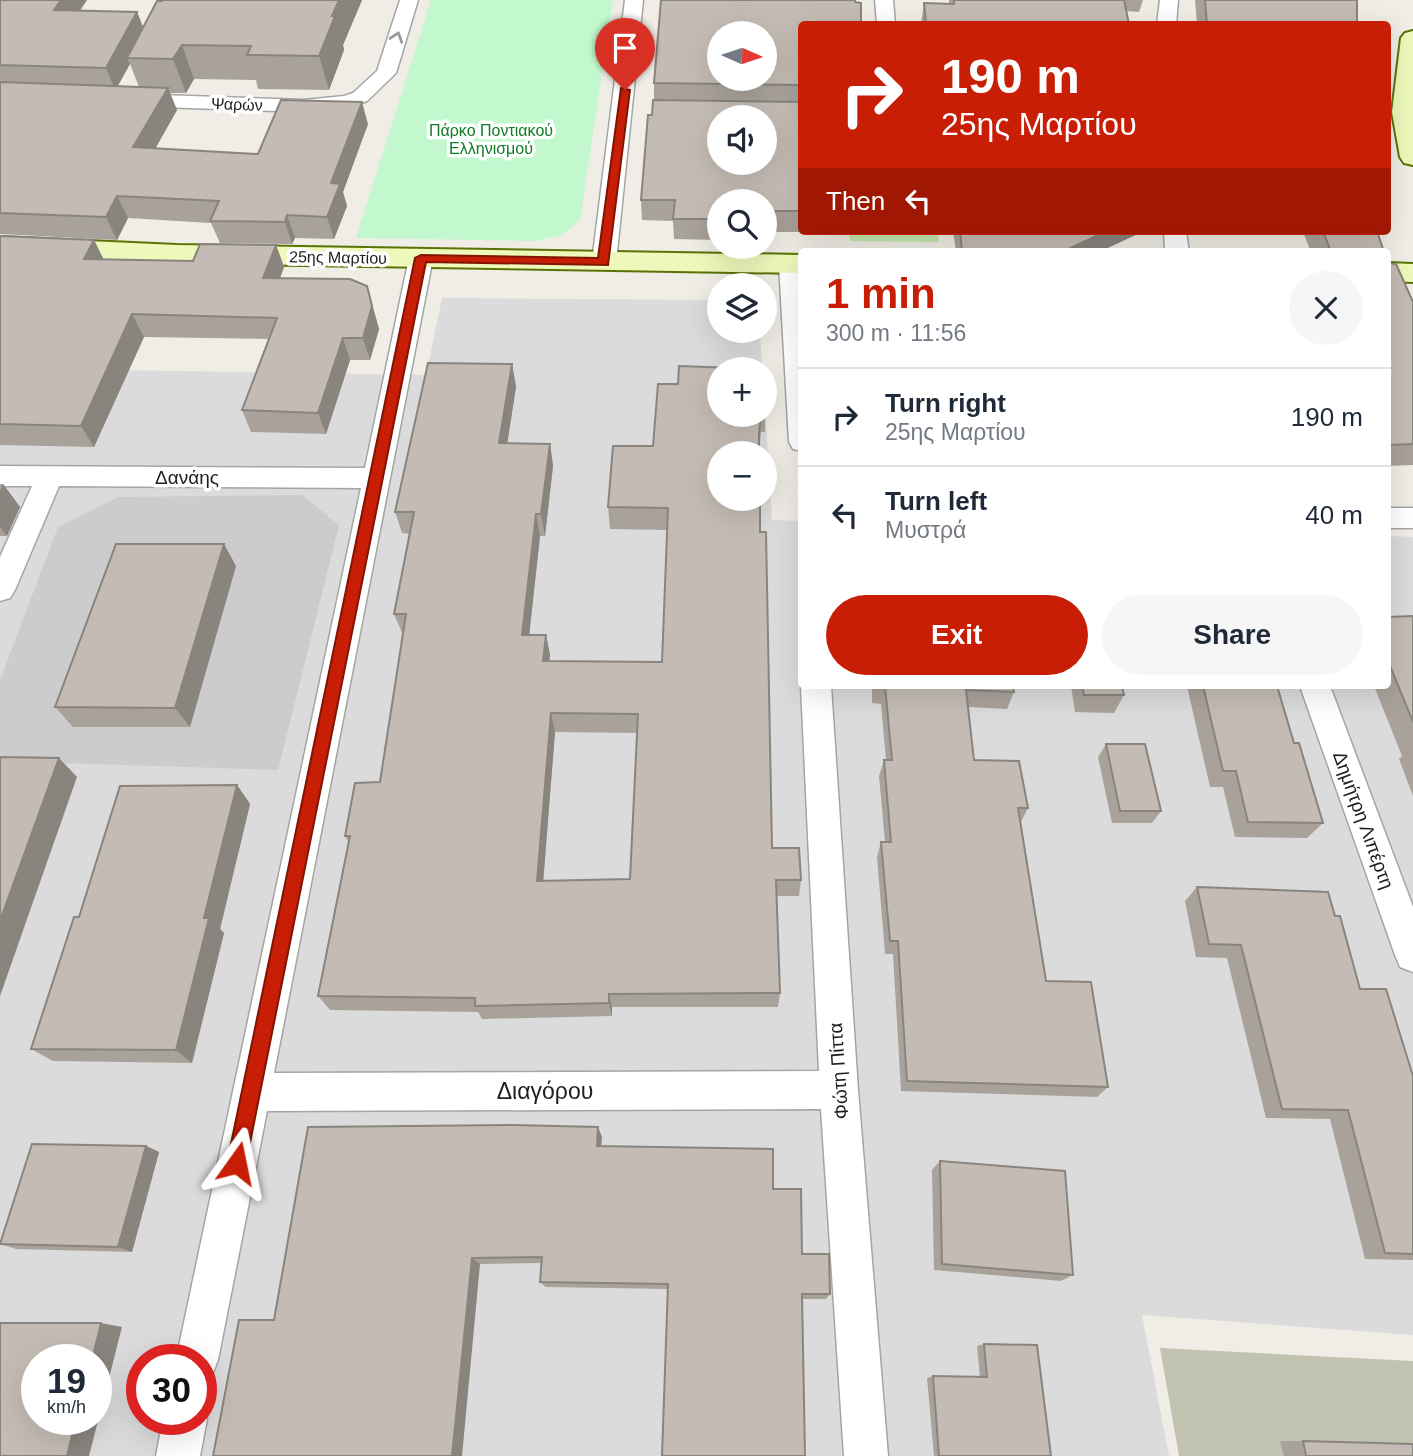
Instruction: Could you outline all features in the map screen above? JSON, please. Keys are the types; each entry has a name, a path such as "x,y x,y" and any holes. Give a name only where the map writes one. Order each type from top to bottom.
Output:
{"street":[{"name":"Ψαρών","path":"135,78 117,100 325,105 360,97 386,73 409,0"},
{"path":"604,262 629,112 634,0"},
{"path":"884,0 886,21"},
{"path":"1167,21 1169,0"},
{"path":"1413,38 1405,112 1413,157"},
{"name":"25ης Μαρτίου","path":"0,246 421,258 796,264"},
{"path":"200,1344 374,478 421,258"},
{"path":"796,264 798,323"},
{"path":"1391,272 1413,273"},
{"name":"Δανάης","path":"0,476 374,478"},
{"path":"0,590 50,476"},
{"path":"1391,518 1413,518"},
{"name":"Φώτη Πίττα","path":"816,689 839,1090 866,1456"},
{"name":"Δημήτρη Λιπέρτη","path":"1316,689 1413,954"},
{"name":"Διαγόρου","path":"251,1092 839,1090"},
{"path":"178,1456 182,1435"}],"shaded area":[{"path":"442,298 707,300 707,343 761,343 761,357 707,357 707,427 766,427 767,441 707,441 707,511 771,511 772,520 798,521 798,689 1391,689 1391,536 1413,537 1413,1335 1142,1315 1169,1456 0,1456 0,368 426,375"},
{"path":"302,495 339,525 278,770 0,761 0,680 58,527 118,497"},
{"path":"1160,1348 1413,1361 1413,1456 1179,1456"}],"green space":[{"name":"Πάρκο Ποντιακού Ελληνισμού","path":"431,0 613,0 580,220 563,235 535,241 356,238"},
{"path":"849,235 938,235 939,242 850,241"}],"building":[{"path":"0,0 61,0 54,10 137,12 106,68 0,65"},
{"path":"339,0 319,56 247,55 251,46 182,45 173,59 127,58 157,1"},
{"path":"661,0 855,0 861,3 861,21 798,21 798,85 777,85 777,21 707,21 707,84 654,83"},
{"path":"954,0 1124,0 1128,21 926,21 924,3 954,4"},
{"path":"1205,0 1357,0 1357,21 1207,21"},
{"path":"0,82 168,88 133,147 258,154 281,100 362,102 331,183 340,184 327,217 287,215 285,222 210,221 219,201 117,196 106,217 0,213"},
{"path":"653,100 798,102 798,211 777,211 777,189 707,189 707,219 673,219 675,200 641,200 648,115 652,115"},
{"path":"960,235 1098,235 1071,248 962,248"},
{"path":"1325,235 1378,235 1383,248 1329,248"},
{"path":"0,236 94,240 84,259 193,261 200,244 276,245 263,278 350,279 367,286 372,306 363,338 343,338 318,413 242,410 277,318 132,314 81,426 0,424"},
{"path":"1391,263 1396,264 1413,302 1413,444 1391,445"},
{"path":"428,363 512,364 499,443 550,444 541,514 536,514 522,635 546,635 543,661 662,662 668,508 608,507 613,446 653,446 658,384 678,384 679,366 707,367 707,427 760,427 759,441 707,441 707,511 760,511 760,532 766,532 772,848 799,848 801,880 776,880 780,993 609,994 609,1003 475,1006 475,998 318,996 350,836 345,836 355,783 380,782 406,614 394,614 414,512 395,512","holes":["551,713 638,714 630,879 537,881"]},
{"path":"116,544 224,544 175,708 55,707"},
{"path":"1413,616 1413,722 1391,668 1391,617"},
{"path":"885,689 1014,689 1014,692 966,690 974,760 1019,761 1028,808 1018,808 1046,981 1091,982 1108,1087 907,1081 898,941 890,941 881,842 891,842 884,760 892,760"},
{"path":"1083,689 1123,689 1124,695 1084,695"},
{"path":"1204,689 1278,689 1294,743 1299,743 1323,823 1248,822 1236,771 1223,771"},
{"path":"1106,744 1145,744 1161,811 1120,811"},
{"path":"0,757 59,758 0,921"},
{"path":"237,785 204,918 209,918 176,1050 31,1049 74,917 79,917 120,786"},
{"path":"1197,887 1328,892 1335,916 1340,916 1360,989 1386,989 1413,1076 1413,1254 1385,1253 1348,1110 1282,1109 1241,945 1209,944"},
{"path":"308,1127 598,1127 597,1146 773,1149 773,1189 801,1189 802,1254 829,1254 830,1294 802,1294 805,1456 662,1456 668,1284 540,1282 542,1257 472,1258 452,1456 213,1456 239,1320 274,1320"},
{"path":"32,1144 146,1146 118,1247 0,1244"},
{"path":"940,1161 1065,1171 1073,1275 942,1264"},
{"path":"0,1323 101,1323 96,1344 21,1344 21,1435 72,1435 67,1456 0,1456"},
{"path":"984,1344 1037,1345 1051,1456 939,1456 933,1376 987,1377"},
{"path":"1303,1441 1413,1444 1413,1456 1306,1456"}],"route":[{"path":"237,1163 413,286 421,258 604,262 625,90"}]}
